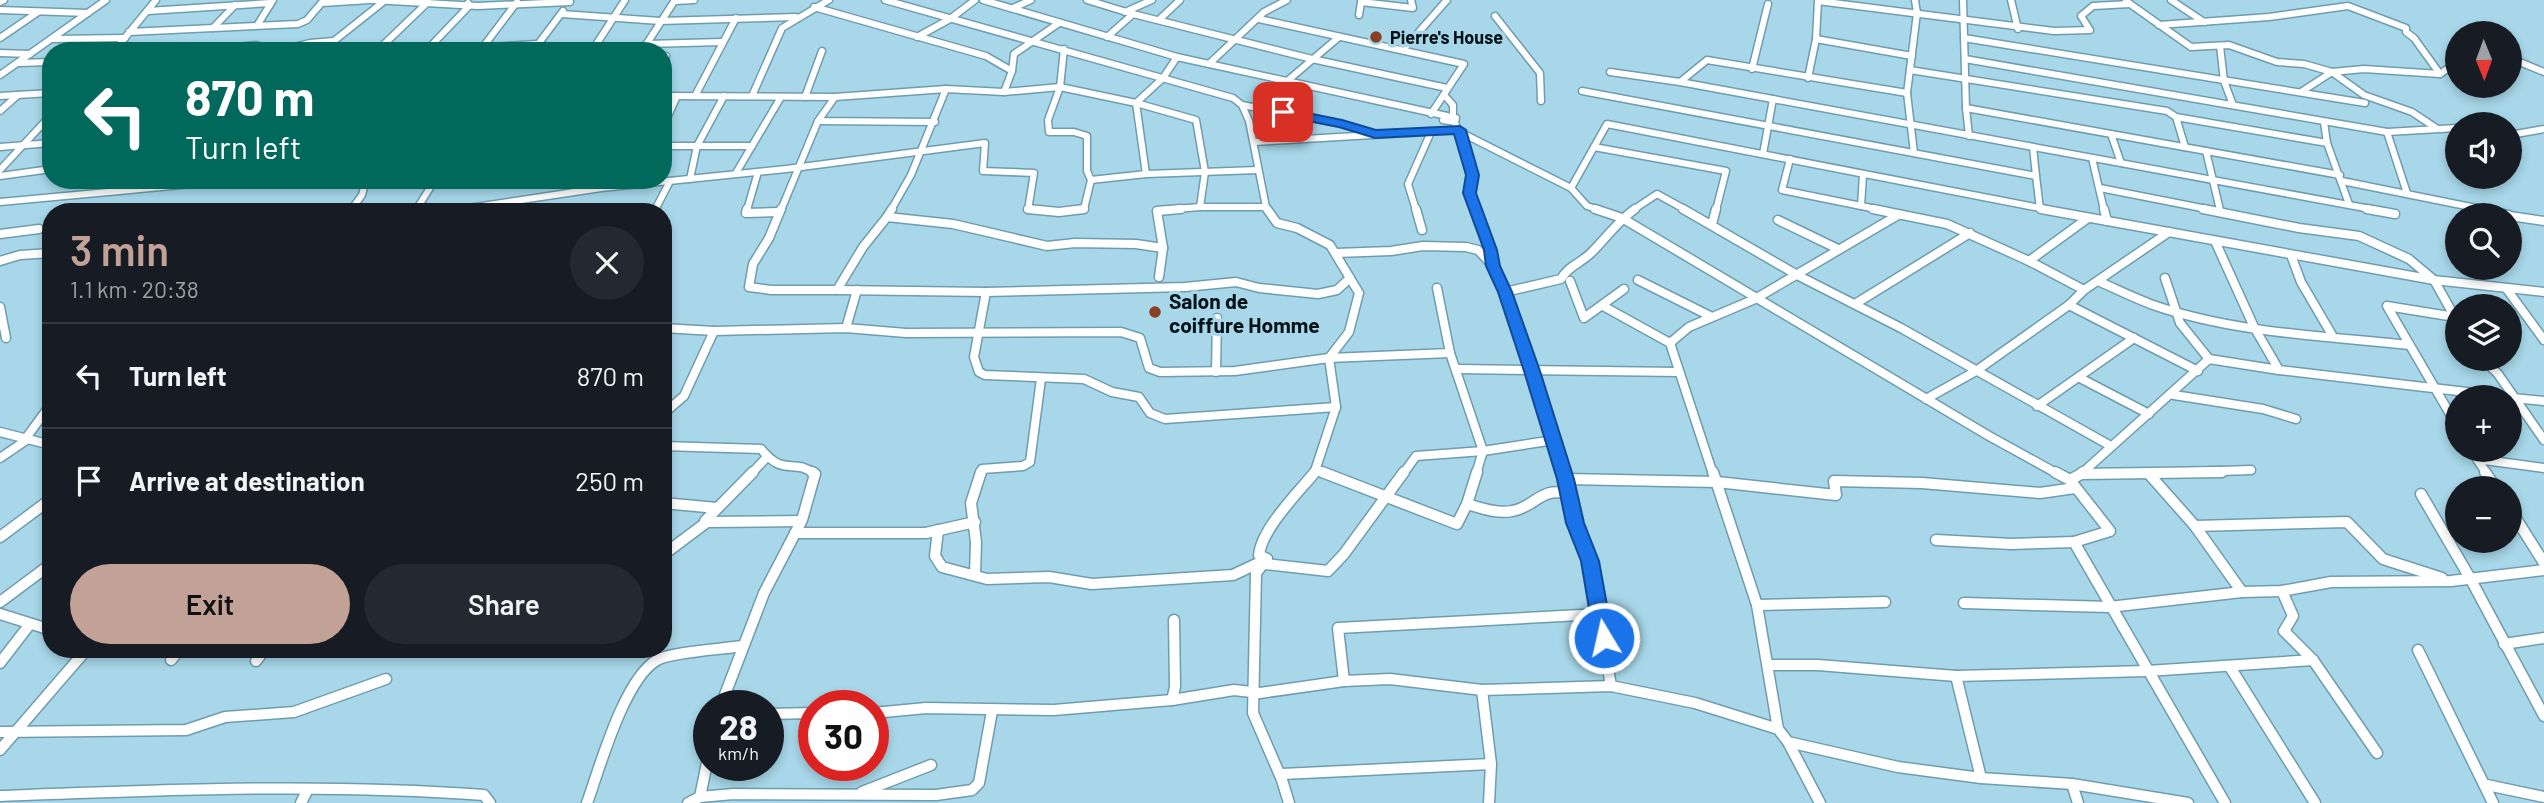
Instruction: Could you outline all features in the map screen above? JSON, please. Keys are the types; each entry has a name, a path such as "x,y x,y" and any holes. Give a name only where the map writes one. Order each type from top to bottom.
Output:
{"street":[{"path":"48,42 106,0"},
{"path":"121,42 156,0"},
{"path":"598,42 625,0"},
{"path":"647,42 675,0 694,0"},
{"path":"752,96 782,28 796,17 829,0"},
{"path":"885,0 1233,98 1242,105 1342,124 1375,134"},
{"path":"917,37 950,19 975,0"},
{"path":"983,0 1177,57 1431,114 1454,123 1571,188 1587,206 1622,218 1755,299 2073,484 2110,531 2074,542 2011,544 1936,540"},
{"path":"1013,8 1031,0"},
{"path":"1087,0 1125,12 1445,91 1453,105 1454,123 1472,175 1469,193 1532,371 1566,479 1575,523 1590,561 1611,686"},
{"path":"1125,12 1152,0"},
{"path":"1160,19 1181,0"},
{"path":"1209,64 1271,6 1287,0"},
{"path":"1359,15 1359,3 1362,2 1394,2 1413,9 1411,0"},
{"path":"1403,50 1447,0"},
{"path":"1914,0 1917,13 1907,93 1914,153"},
{"path":"1963,0 1969,136"},
{"path":"2011,0 2018,29"},
{"path":"2171,0 2204,22"},
{"path":"148,11 272,1"},
{"path":"258,24 272,1"},
{"path":"54,38 304,23 323,1 571,1"},
{"path":"540,42 571,1"},
{"path":"1808,78 1816,39 1818,1 2018,29 2054,31 2090,30 2081,16 2094,6 2127,2 2191,47 2229,45 2277,62 2304,64 2332,72 2364,95 2412,111 2435,128"},
{"path":"322,42 334,41 383,2"},
{"path":"386,42 428,2"},
{"path":"487,42 517,2"},
{"path":"434,42 469,3"},
{"path":"1752,68 1768,4"},
{"path":"213,28 234,5"},
{"path":"2159,25 2269,17 2348,6 2406,28 2406,32 2414,38 2440,74"},
{"path":"814,7 986,56 1012,71"},
{"path":"0,10 88,13"},
{"path":"0,38 38,12"},
{"path":"562,14 660,21 796,17"},
{"path":"1107,37 1133,14"},
{"path":"1495,16 1539,73 1541,101"},
{"path":"695,96 736,18"},
{"path":"1259,19 1464,64 1431,114"},
{"path":"1004,92 1012,71 1014,54 1059,23"},
{"path":"1286,82 1339,37"},
{"path":"1964,38 2365,103"},
{"path":"1816,39 1912,56"},
{"path":"672,43 722,42"},
{"path":"0,75 42,46"},
{"path":"2220,46 2224,80 2233,105"},
{"path":"672,181 985,143 983,172 1034,173 1028,210 1059,212 1084,209 1091,180 1087,172 1087,136 1074,132 1049,132 1048,120 1060,87 1064,49"},
{"path":"805,97 822,51"},
{"path":"0,53 30,54"},
{"path":"1136,103 1163,78 1177,57"},
{"path":"1965,59 2387,132 2445,128"},
{"path":"1680,82 1707,60 1907,93"},
{"path":"18,63 42,62"},
{"path":"2522,63 2544,72"},
{"path":"2301,92 2332,72 2364,69 2440,74 2445,70"},
{"path":"1910,70 2167,111 2176,117 2327,142"},
{"path":"1610,72 1680,82 2395,214"},
{"path":"672,96 835,97 946,89 1004,92 1060,87 1136,103 1196,120 1205,172 1200,207"},
{"path":"837,290 863,247 887,217 935,122 946,89"},
{"path":"1582,91 2036,176"},
{"path":"0,96 42,94"},
{"path":"0,110 18,95"},
{"path":"672,107 677,96"},
{"path":"691,179 697,146 724,96"},
{"path":"736,173 781,97"},
{"path":"835,97 818,121 769,238 754,264 749,287 771,290 986,292 1133,289 1236,282 1259,288 1318,294 1337,290 1350,278"},
{"path":"1763,154 1773,99"},
{"path":"1136,103 1146,174"},
{"path":"1242,105 1254,142 1266,207 1277,223 1297,229 1330,245 1359,299 1349,332 1329,358 1336,407 1317,470 1275,522 1260,547 1259,555 1267,559"},
{"path":"1966,108 2206,151 2453,203"},
{"path":"1254,142 1431,132 1466,116"},
{"path":"2176,117 2185,147"},
{"path":"818,121 935,122"},
{"path":"2324,122 2327,142 2349,205"},
{"path":"0,170 42,124"},
{"path":"1571,188 1607,124 2291,255 2434,280 2544,292"},
{"path":"2522,132 2544,129"},
{"path":"1422,230 1408,184 1431,132"},
{"path":"2387,132 2407,193"},
{"path":"2111,134 2120,163"},
{"path":"0,147 42,144"},
{"path":"672,146 752,146"},
{"path":"1594,146 1726,172 1712,224"},
{"path":"2032,146 2040,209"},
{"path":"2206,151 2220,211"},
{"path":"2092,158 2107,221"},
{"path":"1790,159 1782,190 1947,224 2029,261 2084,290"},
{"path":"0,176 42,170"},
{"path":"1091,180 1146,174 1258,170"},
{"path":"758,172 746,212 778,212"},
{"path":"1861,206 1863,175"},
{"path":"2100,188 2287,225 2359,236 2409,259 2434,280 2445,300"},
{"path":"0,202 139,189"},
{"path":"498,203 591,189"},
{"path":"1505,292 1561,278 1566,270 1588,256 1622,218 1657,194 1799,276 1855,304 2109,445"},
{"path":"1159,277 1163,248 1157,211 1200,207 1266,207"},
{"path":"1670,343 1689,327 1710,316 1755,299 1799,276 1838,249 1898,215"},
{"path":"887,217 953,224 1047,246 1074,243 1136,244 1163,248"},
{"path":"2029,261 2088,218"},
{"path":"2522,218 2544,222"},
{"path":"1778,220 1838,249"},
{"path":"0,234 39,229"},
{"path":"1926,399 1976,371 2069,305 2084,290 2169,232"},
{"path":"1855,304 1970,233"},
{"path":"2214,241 2254,327 2279,370"},
{"path":"1336,253 1391,251 1423,246 1466,247 1478,250 1493,266"},
{"path":"0,261 20,255 42,254"},
{"path":"2291,255 2301,282 2332,335"},
{"path":"2165,278 2180,323 2210,359 2445,390"},
{"path":"1638,280 1710,316"},
{"path":"1570,281 1584,318 1624,289"},
{"path":"2098,281 2151,304 2178,312 2254,327 2409,345"},
{"path":"1317,470 1457,524 1467,504 1483,451 1458,369 1450,353 1437,288"},
{"path":"2506,288 2544,340"},
{"path":"846,328 857,290"},
{"path":"986,292 974,357 979,372 1041,379 1091,380 1112,392 1139,397 1150,413 1166,419 1336,407"},
{"path":"2069,305 2198,372"},
{"path":"1603,306 1670,343 1757,605 1778,729 1788,742 1820,803"},
{"path":"2445,317 2387,306 2445,407"},
{"path":"0,307 6,338"},
{"path":"1216,372 1217,318"},
{"path":"672,329 714,331 846,328 906,333 1121,332 1140,338 1149,368 1152,370 1216,372 1329,358 1450,353"},
{"path":"672,406 684,396 714,331"},
{"path":"2037,406 2080,379 2134,338"},
{"path":"1566,479 1717,482 1836,495 1834,481 1923,482 2040,493 2073,484 2109,445 2174,395 2210,359"},
{"path":"1458,369 1679,372"},
{"path":"975,574 975,522 971,503 982,469 1023,466 1030,462 1041,379"},
{"path":"2080,379 2148,414"},
{"path":"2174,395 2263,410 2296,419"},
{"path":"2522,399 2544,401"},
{"path":"2522,412 2544,440"},
{"path":"0,458 27,439 42,417"},
{"path":"0,432 42,442"},
{"path":"1267,559 1265,564 1328,571 1344,554 1416,456 1483,451 1554,440"},
{"path":"672,446 755,448 764,450 767,457 776,464 807,467 815,474 813,489 801,521 765,591 726,690"},
{"path":"672,548 703,524 767,457"},
{"path":"2499,462 2544,468"},
{"path":"2081,474 2251,470"},
{"path":"2149,474 2194,526 2242,592"},
{"path":"1467,504 1507,512 1521,508 1544,493 1561,490 1569,494"},
{"path":"2421,495 2470,578 2544,716"},
{"path":"672,504 717,508"},
{"path":"0,537 42,506"},
{"path":"703,524 712,521 801,521"},
{"path":"795,533 926,533 975,522"},
{"path":"2194,526 2347,522 2383,559 2451,581"},
{"path":"2522,528 2544,563"},
{"path":"938,530 935,556 942,567 987,579 1049,577 1092,584 1228,576 1267,559"},
{"path":"2074,542 2109,607 2225,803"},
{"path":"1267,559 1256,573 1253,713 1257,727 1282,774 1289,803"},
{"path":"1964,603 2109,607 2242,592 2282,591 2331,582 2451,581 2544,570"},
{"path":"0,602 42,572"},
{"path":"2282,591 2292,616 2284,631 2313,660 2377,752"},
{"path":"1757,605 1885,603"},
{"path":"0,614 42,628"},
{"path":"1344,681 1338,628 1600,614"},
{"path":"1172,700 1175,687 1174,620"},
{"path":"0,663 30,624"},
{"path":"2504,644 2544,638"},
{"path":"672,656 742,646"},
{"path":"2418,650 2487,785 2493,803"},
{"path":"0,750 79,658"},
{"path":"587,803 632,687 648,664 659,658"},
{"path":"1769,665 1818,665 1956,676 2147,671 2313,660"},
{"path":"2230,667 2315,803"},
{"path":"1956,676 1981,778"},
{"path":"0,732 186,730 225,717 294,712 386,679"},
{"path":"889,711 926,708 1054,710 1172,700 1234,690 1255,692 1344,681 1390,679 1482,691 1611,686 1695,703 1778,729"},
{"path":"1482,691 1491,764 1489,803"},
{"path":"688,803 701,797 757,793 846,800 935,799 972,790 979,783 992,711"},
{"path":"1788,742 1898,767 1981,778 2072,784 2188,803"},
{"path":"1282,774 1491,764"},
{"path":"846,800 931,765"},
{"path":"701,797 704,781"},
{"path":"2072,784 2078,803"},
{"path":"2487,785 2544,797"},
{"path":"0,796 133,791 415,790 484,795 490,803"},
{"path":"301,803 307,791"}],"place":[{"name":"Pierre's House","path":"1376,37"},
{"name":"Salon de coiffure Homme","path":"1155,312"}],"route":[{"path":"1283,112 1375,134 1460,130 1472,175 1469,193 1532,371 1566,479 1575,523 1590,561 1604,638"}]}
